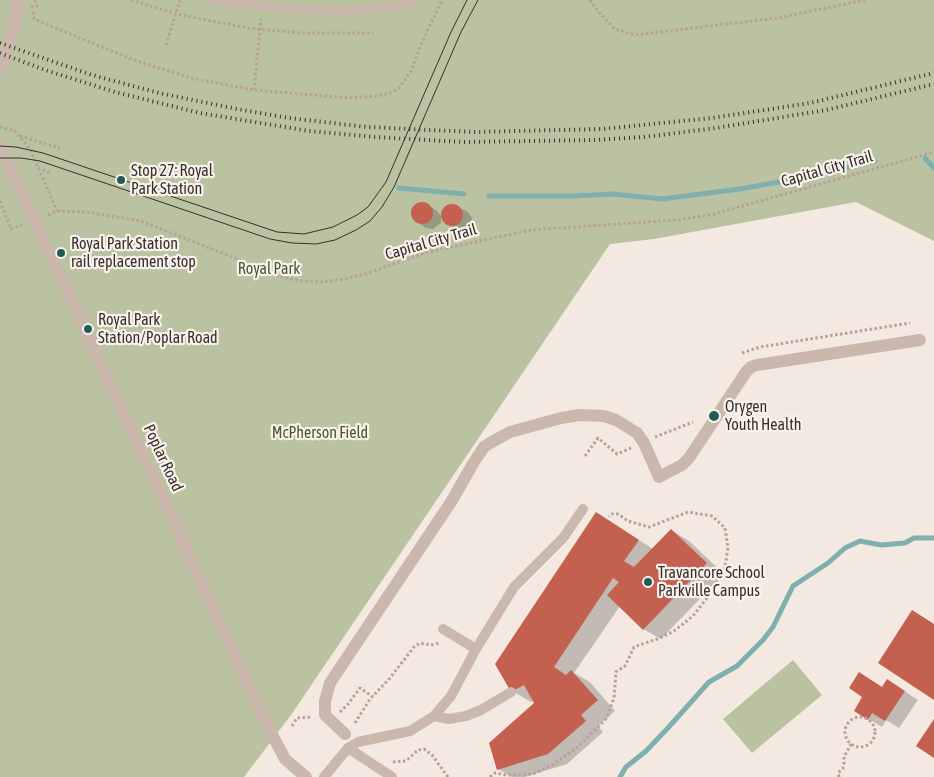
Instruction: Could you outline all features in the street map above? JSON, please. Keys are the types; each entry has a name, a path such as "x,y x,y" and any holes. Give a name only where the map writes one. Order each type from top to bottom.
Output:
{"street":[{"path":"0,70 16,23 18,0"},
{"name":"Poplar Road","path":"0,146 259,710 285,759 306,777"},
{"path":"345,734 325,715 325,701 330,683 451,502 484,447 490,442 510,432 561,418 579,415 604,416 616,420 637,434 644,443 659,477 675,469 689,458 751,367 920,340"}],"lane":[{"path":"215,0 262,7 346,11 411,2"},
{"path":"324,777 348,748 358,742 410,731 434,716 450,696 514,587 563,538 583,508"},
{"path":"446,632 476,650"},
{"path":"434,716 448,719 466,716 481,710 512,692"},
{"path":"348,748 392,777"}],"path":[{"path":"33,0 34,18 137,61 191,78 254,90 350,98 376,96 395,91 402,85 442,0"},
{"path":"130,0 176,14 260,29 298,33 373,33"},
{"path":"166,44 180,0"},
{"path":"590,0 615,29 636,34 776,18 865,0"},
{"path":"254,90 262,7"},
{"path":"0,127 15,131 30,149 57,211"},
{"path":"19,136 60,148"},
{"name":"Capital City Trail","path":"0,201 11,229 57,211 86,212 142,221 283,277 301,281 322,282 366,274 428,252 532,230 677,220 714,214 934,152"},
{"path":"38,168 51,173"},
{"path":"490,777 495,773 506,775 533,774 554,764 579,746 606,719 614,698 616,672 624,666 634,647 674,631 693,616 712,593 725,567 728,548 724,528 712,516 688,512 649,527 628,521 618,514 612,514 608,518"},
{"path":"345,734 370,699 390,678 414,647 420,643 439,644 446,632"},
{"path":"858,718 868,720 874,727 874,737 863,746 859,747 851,744 845,735 847,725 858,718"},
{"path":"840,777 838,773 844,766 844,757 851,744"},
{"path":"391,762 406,761 418,750 424,749 432,755 448,777"}],"green space":[{"name":"Royal Park","path":"0,0 934,0 934,241 856,202 654,239 610,244 291,715 244,777 0,777"},
{"path":"793,660 822,695 752,753 723,719"}],"building":[{"path":"418,202 426,202 433,209 433,217 426,224 418,224 411,217 411,209"},
{"path":"448,204 456,204 463,211 463,219 456,226 448,226 441,219 441,211"},
{"path":"596,512 639,540 624,561 634,567 671,529 707,563 643,630 607,595 619,582 613,578 554,667 566,675 571,670 598,700 581,715 586,721 548,754 497,770 489,743 534,703 524,685 511,692 495,664"},
{"path":"912,610 934,624 934,700 878,663"},
{"path":"859,672 882,687 887,679 905,691 885,721 872,713 868,720 854,711 862,697 849,688"},
{"path":"934,719 934,758 916,746"}],"waterway":[{"path":"925,158 934,168"},
{"path":"489,196 613,194 662,199 740,189 812,176 875,161"},
{"path":"399,188 464,194"},
{"path":"620,777 626,767 646,751 709,682 737,666 763,640 773,627 793,586 828,563 845,548 860,541 881,545 905,543 914,538 934,538"}],"tram line":[{"path":"0,146 16,147 43,153 277,232 304,234 333,227 368,207 386,182 451,32 467,0"},
{"path":"0,158 21,158 40,161 270,239 292,243 316,244 335,240 370,221 382,207 394,187 461,32 478,0"}],"railway":[{"path":"0,43 92,75 159,93 237,109 289,118 367,127 474,132 603,129 712,118 810,103 934,73"},
{"path":"0,53 48,71 115,92 200,113 309,131 463,142 594,140 644,137 716,128 826,110 934,84"}],"place":[{"name":"Stop 27: Royal Park Station","path":"121,180"},
{"name":"Royal Park Station rail replacement stop","path":"61,253"},
{"name":"Royal Park Station/Poplar Road","path":"88,329"},
{"name":"Orygen Youth Health","path":"714,416"},
{"name":"Travancore School Parkville Campus","path":"648,582"}],"park label":[{"name":"McPherson Field","path":"320,433"}]}
